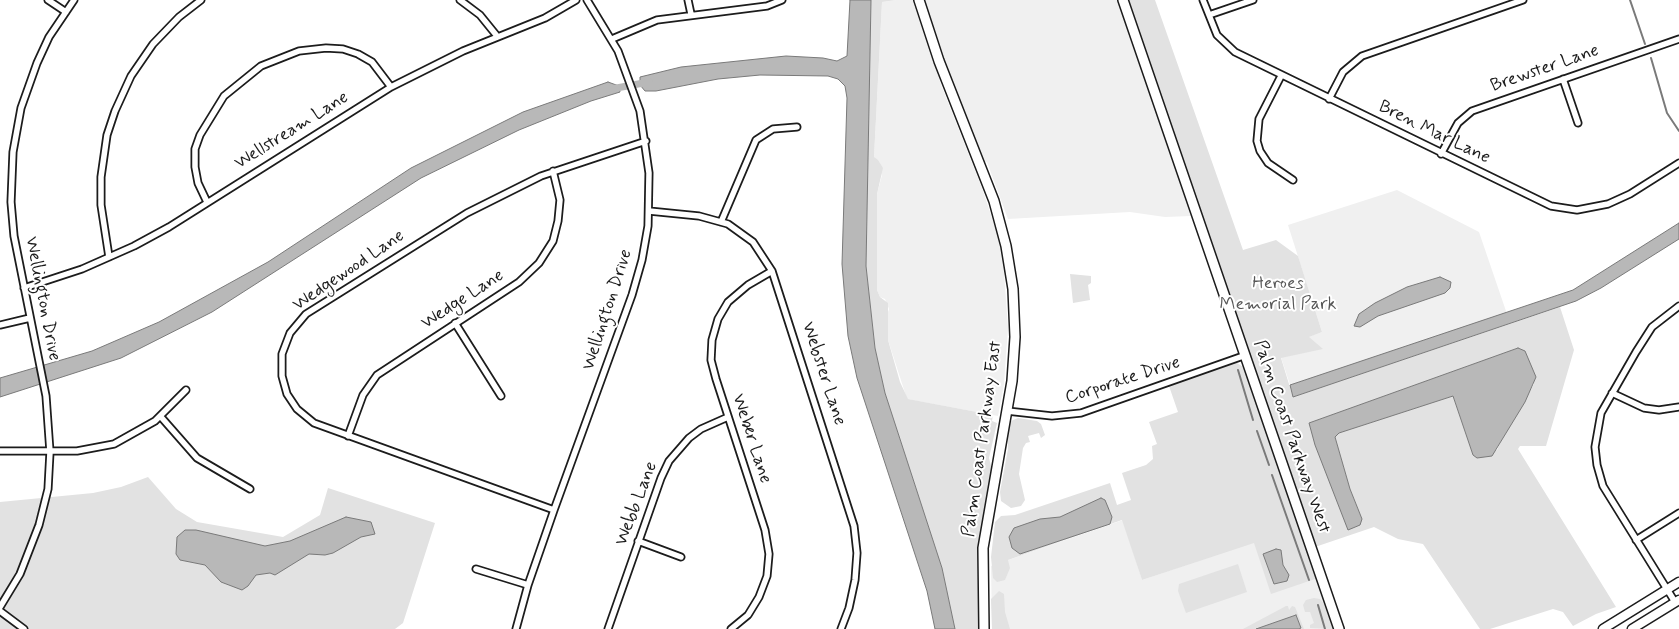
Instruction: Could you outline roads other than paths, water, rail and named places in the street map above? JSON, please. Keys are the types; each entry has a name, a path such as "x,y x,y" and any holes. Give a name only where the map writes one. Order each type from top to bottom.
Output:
{"main road":[{"name":"Palm Coast Parkway East","path":"919,0 943,72 992,195 1006,246 1013,289 1015,325 1013,370 985,532 982,577 984,629"},
{"name":"Palm Coast Parkway West","path":"1123,0 1340,629"},
{"path":"1603,629 1679,582"},
{"path":"1632,629 1677,601"}],"street":[{"path":"48,0 66,12"},
{"name":"Wellington Drive","path":"0,609 20,574 39,525 48,489 50,452 46,396 24,288 12,211 14,144 22,108 34,70 49,37 74,0"},
{"path":"109,257 102,219 100,190 104,149 115,111 131,76 153,44 179,17 201,0"},
{"path":"460,0 480,15 497,36"},
{"name":"Wellstream Lane","path":"24,288 69,274 158,233 391,87 445,59 497,36 545,18 576,0"},
{"name":"Wellington Drive","path":"516,629 528,585 554,510 632,295 645,247 649,211 650,173 646,141 637,102 627,72 612,39 587,0"},
{"path":"688,0 691,14"},
{"path":"612,39 651,22 691,14 767,6 782,0"},
{"name":"Bren Mar Lane","path":"1203,0 1217,35 1230,49 1281,76 1542,202 1557,207 1577,210 1616,202 1679,163"},
{"path":"1208,15 1252,0"},
{"path":"1329,99 1343,72 1362,56 1523,0"},
{"name":"Brewster Lane","path":"1441,154 1455,128 1468,114 1679,39"},
{"path":"208,202 198,183 195,168 195,149 200,135 224,96 261,66 300,51 326,48 343,49 358,54 372,62 391,87"},
{"path":"1281,76 1259,119 1257,140 1260,151 1268,163 1293,180"},
{"path":"1563,79 1578,123"},
{"path":"721,222 756,140 773,128 797,127"},
{"name":"Wedgewood Lane","path":"554,510 348,436 310,420 297,409 287,394 282,376 281,359 286,340 295,325 314,308 466,212 553,171 646,141"},
{"name":"Wedge Lane","path":"348,436 363,395 374,378 388,366 524,279 543,258 555,234 559,213 559,194 553,171"},
{"name":"Webster Lane","path":"649,211 699,216 734,228 753,242 772,271 854,526 857,553 855,580 849,608 841,629"},
{"name":"Weber Lane","path":"731,629 748,614 756,603 765,584 769,561 765,530 711,360 714,330 723,309 732,298 772,271"},
{"path":"1677,601 1667,590 1608,496 1597,465 1597,429 1601,413 1652,327 1679,306"},
{"path":"0,324 30,318"},
{"path":"455,324 501,396"},
{"name":"Corporate Drive","path":"1007,411 1039,416 1081,413 1246,356"},
{"path":"0,451 50,452 88,450 114,444 160,417 186,390"},
{"path":"1612,393 1644,408 1659,410 1679,407"},
{"name":"Webb Lane","path":"610,629 638,541 661,478 673,455 696,433 728,416"},
{"path":"160,417 197,458 250,489"},
{"path":"1636,540 1679,513"},
{"path":"638,541 681,557"},
{"path":"476,569 528,585"},
{"path":"0,609 24,629"}],"waterway":[{"path":"1630,0 1645,44"},
{"path":"1651,58 1667,113 1679,131"},
{"path":"611,89 649,82"},
{"path":"1238,370 1253,420"},
{"path":"1257,431 1269,465"},
{"path":"1272,475 1309,580"},
{"path":"1318,605 1325,629"}],"park label":[{"name":"Heroes Memorial Park","path":"1278,294"}]}
